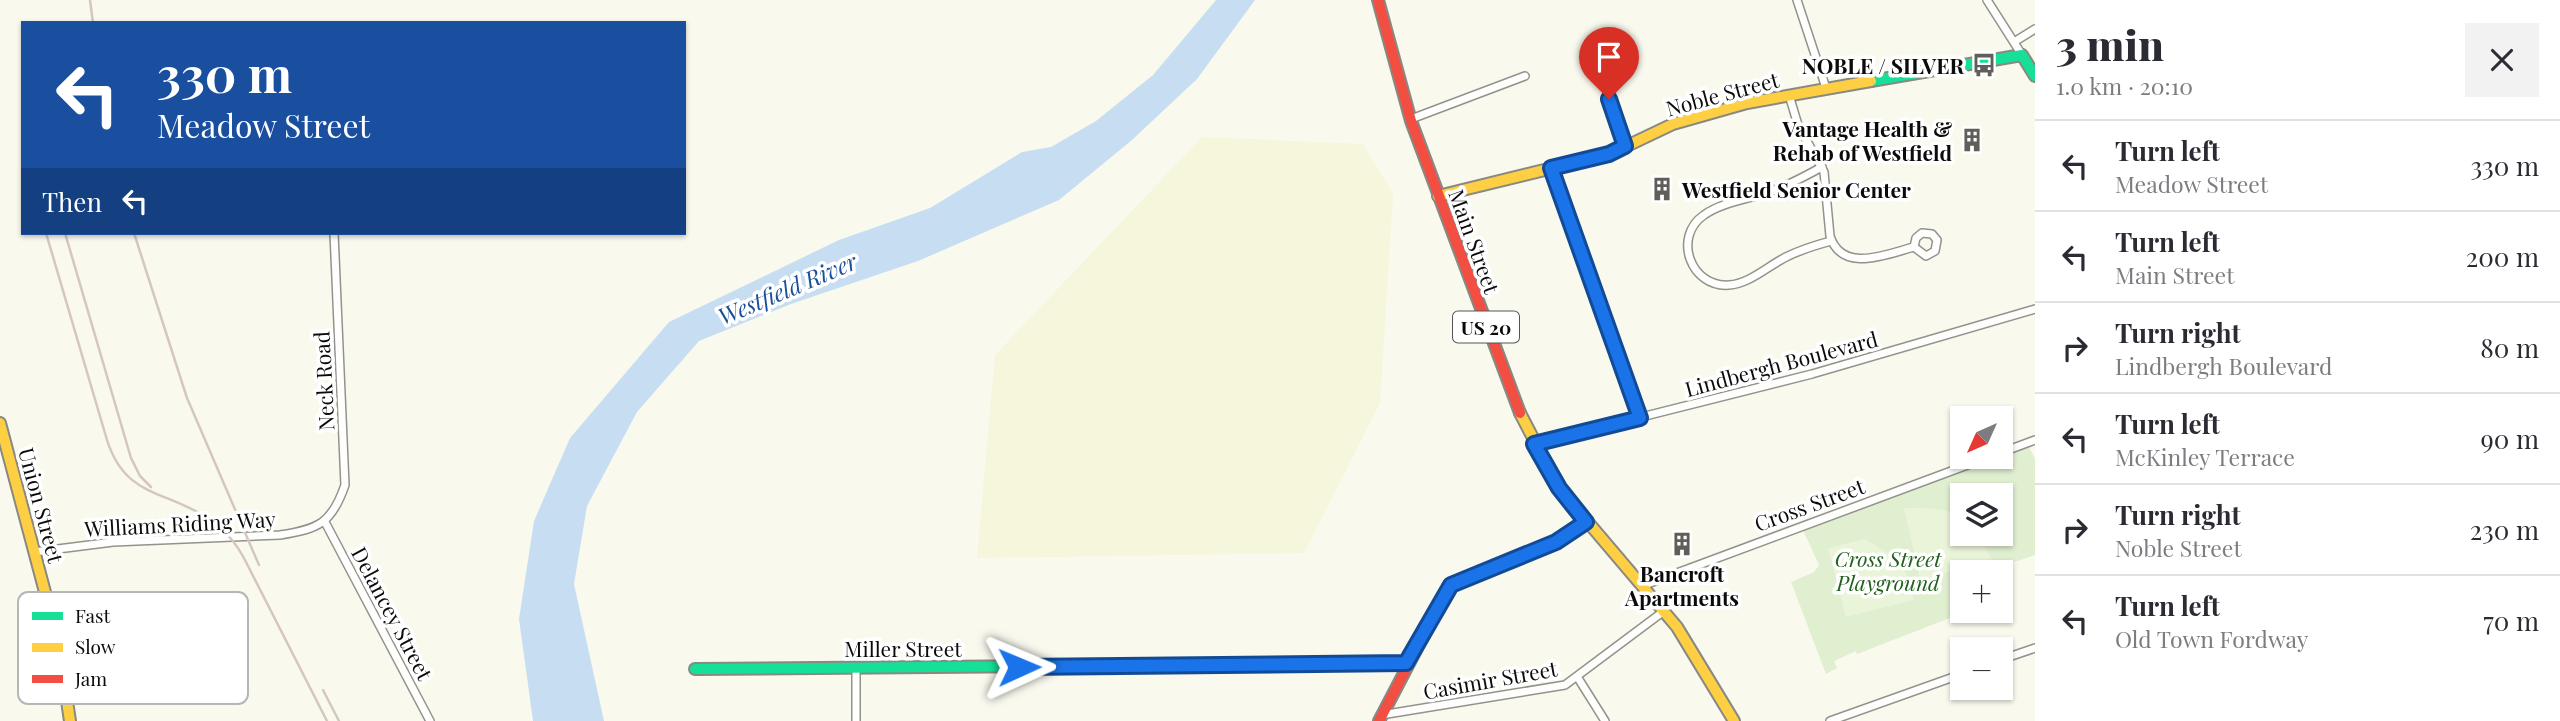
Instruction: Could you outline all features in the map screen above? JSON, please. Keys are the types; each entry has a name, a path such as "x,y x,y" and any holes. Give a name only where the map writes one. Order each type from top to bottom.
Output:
{"main road":[{"name":"Main Street","path":"1378,0 1411,119 1438,196 1511,397 1534,444 1559,488 1664,611 1698,658 1734,721"},
{"name":"Noble Street","path":"1438,196 1609,154 1697,115 1826,88 2022,55"},
{"path":"2022,55 2035,76"},
{"name":"Union Street","path":"0,423 45,592"},
{"path":"1380,718 1406,663 1451,585 1556,542 1586,522"},
{"name":"Miller Street","path":"695,669 1406,663"}],"street":[{"path":"1797,0 1826,88"},
{"path":"1987,0 2022,55"},
{"path":"2014,42 2035,29"},
{"path":"1594,52 1625,146"},
{"path":"1411,119 1525,76"},
{"path":"1789,95 1798,125 1822,167 1827,187 1831,241 1840,253 1857,259 1914,247"},
{"path":"1822,167 1779,188 1705,214 1692,227 1687,252 1694,269 1703,278 1727,286 1745,281 1792,254 1831,241"},
{"path":"1551,168 1640,418"},
{"name":"Neck Road","path":"325,522 338,504 345,485 334,235"},
{"name":"Lindbergh Boulevard","path":"1534,444 1812,374 2035,309"},
{"path":"2013,448 2035,440"},
{"name":"Cross Street","path":"1643,586 1957,469"},
{"name":"Williams Riding Way","path":"34,551 113,542 280,535 305,531 325,522"},
{"name":"Delancey Street","path":"325,522 430,721"},
{"name":"Casimir Street","path":"1380,718 1566,685 1664,611"},
{"path":"2013,656 2035,648"},
{"path":"856,668 856,721"},
{"path":"1578,678 1605,721"},
{"path":"1830,721 1950,678"}],"green space":[{"path":"1202,137 1363,144 1393,194 1380,403 1304,553 977,558 995,355"},
{"name":"Cross Street Playground","path":"2029,447 2035,459 2035,555 2013,563 2013,560 1950,560 1950,618 1857,654 1856,651 1834,661 1837,668 1826,674 1791,582 1814,572 1819,565 1803,530 1969,469 2013,469 2013,453"},
{"path":"1904,508 1926,508 1950,513 1950,546 1984,546 1992,560 1950,560 1950,572 1920,580"},
{"path":"1865,539 1903,562 1914,600 1846,617 1828,548"}],"water":[{"name":"Westfield River","path":"1216,0 1255,0 1197,79 1132,140 1059,200 918,261 791,304 699,341 637,412 587,506 574,584 604,721 533,721 519,619 534,521 570,438 669,322 839,240 930,208 1022,152 1051,147 1096,121 1153,75"}],"railway":[{"path":"90,0 93,21"},
{"path":"47,235 107,440 115,459 135,482 206,517 219,526 234,543 327,721"},
{"path":"66,235 131,458 140,476 151,487"},
{"path":"135,235 187,398 259,565"},
{"path":"323,690 339,721"}],"traffic: fast":[{"path":"1871,81 2022,55 2035,76"},
{"path":"695,669 1406,663"}],"traffic: slow":[{"path":"1438,196 1610,154 1673,124 1747,103 1871,81"},
{"path":"1520,413 1559,488 1677,627 1734,721"},
{"path":"0,423 45,592"},
{"path":"67,704 70,721"}],"traffic: jam":[{"path":"1378,0 1411,121 1520,413"},
{"path":"1379,721 1449,587 1556,542 1586,522"}],"place":[{"name":"NOBLE / SILVER","path":"1984,65"},
{"name":"Vantage Health & Rehab of Westfield","path":"1972,140"},
{"name":"Westfield Senior Center","path":"1662,189"},
{"name":"Bancroft Apartments","path":"1682,544"}],"route":[{"path":"1019,667 1406,663 1451,585 1538,551 1570,535 1586,522 1559,488 1534,444 1640,418 1551,168 1609,154 1625,146 1609,99"}]}
